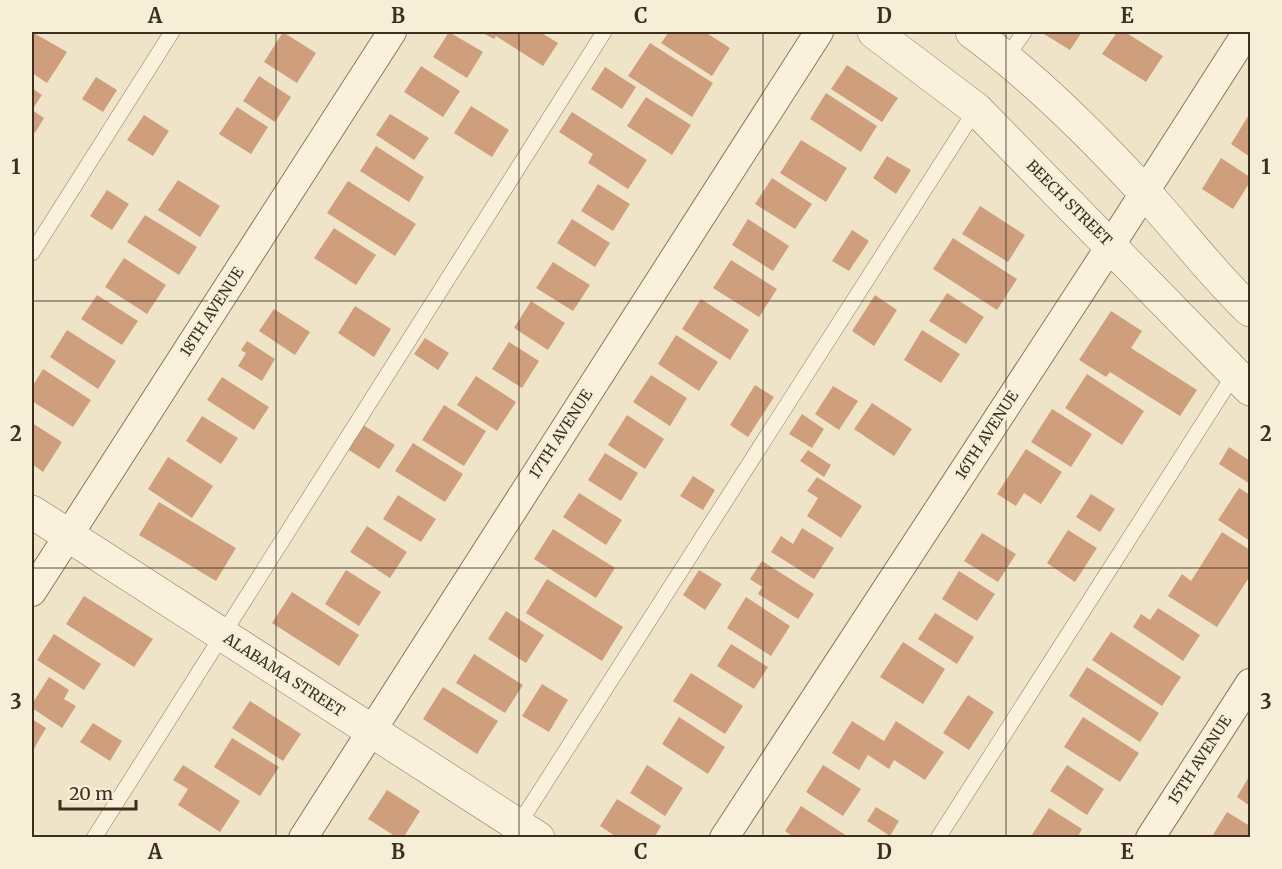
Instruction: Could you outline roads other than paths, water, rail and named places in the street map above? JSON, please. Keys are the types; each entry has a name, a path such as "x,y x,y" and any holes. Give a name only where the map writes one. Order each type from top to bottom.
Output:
{"street":[{"name":"18TH AVENUE","path":"32,592 392,32"},
{"name":"17TH AVENUE","path":"303,837 819,32"},
{"name":"BEECH STREET","path":"874,32 976,108 1243,381"},
{"path":"972,32 1015,44 1251,310"},
{"name":"16TH AVENUE","path":"724,837 1111,245 1247,32"},
{"name":"ALABAMA STREET","path":"32,512 222,634 522,833"},
{"name":"15TH AVENUE","path":"1150,837 1251,683"}],"lane":[{"path":"32,253 172,32"},
{"path":"94,837 604,32"},
{"path":"522,833 976,108"},
{"path":"938,837 1243,381"}]}
